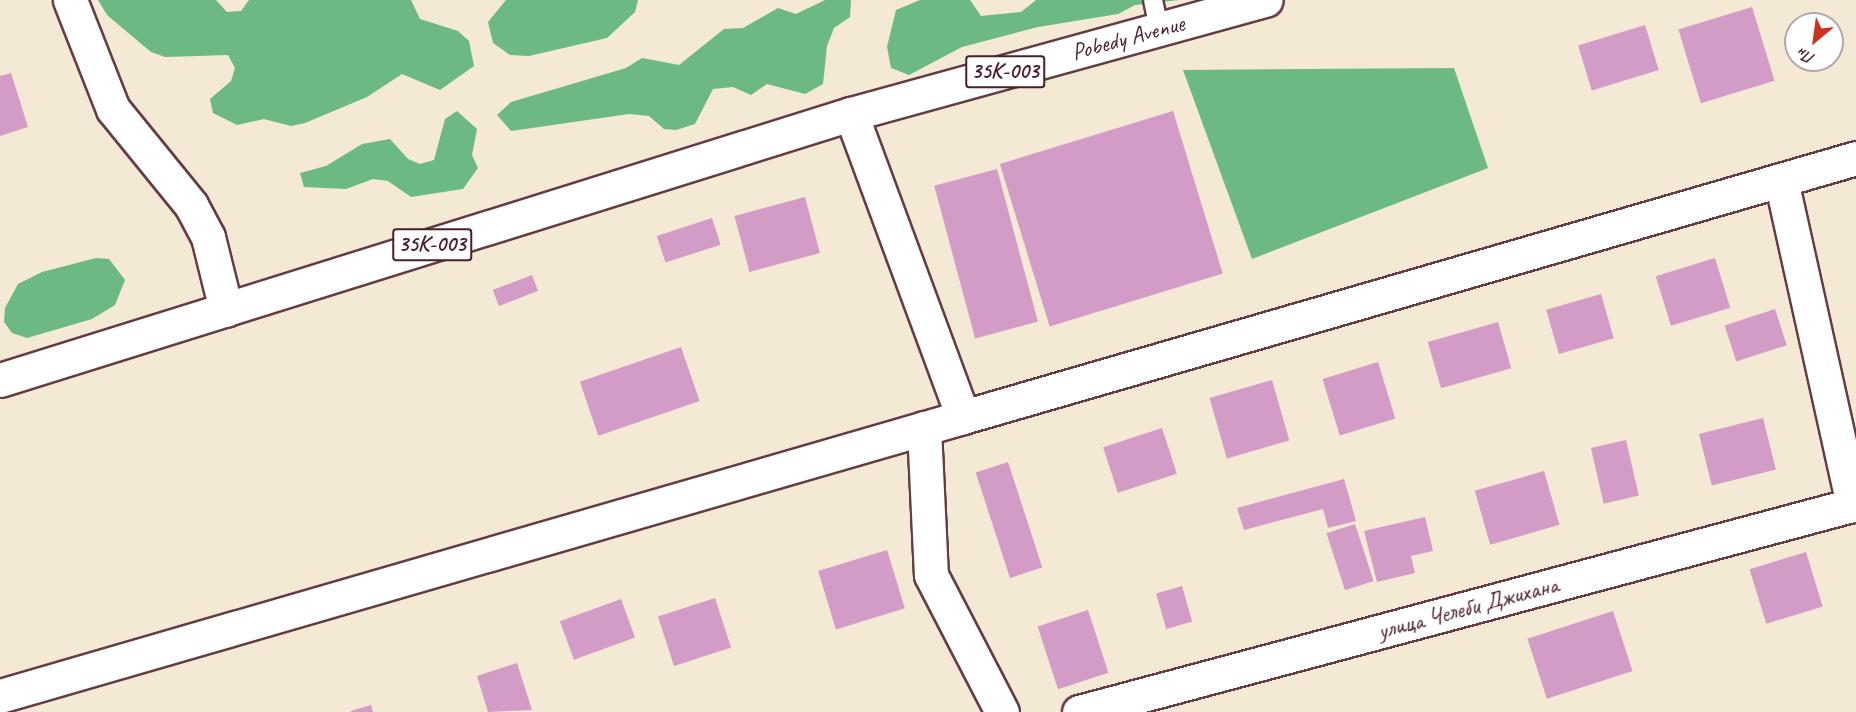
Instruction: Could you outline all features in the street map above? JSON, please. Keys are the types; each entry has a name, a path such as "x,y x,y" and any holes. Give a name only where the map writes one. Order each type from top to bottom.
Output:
{"street":[{"path":"70,0 113,109 191,205 208,237 226,310"},
{"name":"Pobedy Avenue","path":"850,114 1156,15 1266,0"},
{"path":"850,114 963,417"},
{"name":"35К-003","path":"5,376 226,310 850,114"},
{"path":"0,696 1856,158"},
{"path":"1781,180 1855,504"},
{"path":"924,428 931,575 1002,712"},
{"name":"улица Челеби Джихана","path":"1079,712 1855,504"}],"green space":[{"path":"98,0 216,0 227,12 241,11 249,0 411,0 420,19 458,31 469,41 474,66 440,90 402,74 367,97 305,123 291,126 264,119 237,125 213,113 210,99 231,81 235,68 228,55 165,57 151,52 107,15"},
{"path":"506,0 638,0 635,12 607,38 529,56 510,55 493,43 488,22"},
{"path":"825,0 851,0 850,17 834,28 827,46 823,84 805,94 767,84 751,95 733,87 713,89 695,124 676,130 664,129 649,116 629,114 511,131 497,115 511,102 626,68 642,58 679,65 724,29 743,28 778,8 796,14"},
{"path":"920,0 970,0 981,16 1021,12 1036,0 1179,0 1135,5 1118,14 1038,27 962,47 909,75 891,68 887,47 896,10"},
{"path":"1454,68 1488,168 1252,259 1183,70"},
{"path":"457,111 477,129 472,155 478,168 463,189 411,197 388,181 373,179 346,189 304,187 300,173 326,166 362,144 390,139 408,159 420,164 434,160 445,119"},
{"path":"96,258 109,259 125,280 115,305 92,319 27,338 12,333 4,322 5,308 18,284 42,272"}],"building":[{"path":"1752,7 1775,81 1701,103 1678,30"},
{"path":"1645,25 1659,70 1592,90 1578,45"},
{"path":"11,73 28,127 0,136 0,76"},
{"path":"1173,111 1223,274 1050,326 1000,164"},
{"path":"997,169 1038,322 975,338 934,186"},
{"path":"805,197 820,253 749,272 734,216"},
{"path":"712,218 721,245 665,263 657,236"},
{"path":"1715,258 1730,308 1671,326 1656,276"},
{"path":"532,275 538,291 499,306 493,290"},
{"path":"1601,294 1614,338 1559,354 1546,310"},
{"path":"1775,309 1787,345 1736,362 1725,325"},
{"path":"1498,322 1511,368 1441,388 1428,342"},
{"path":"681,347 700,401 598,436 580,382"},
{"path":"1378,362 1395,418 1340,435 1323,379"},
{"path":"1272,380 1289,441 1227,458 1210,398"},
{"path":"1763,418 1776,469 1712,485 1699,434"},
{"path":"1162,428 1177,474 1118,493 1103,447"},
{"path":"1626,440 1639,496 1604,504 1591,448"},
{"path":"1008,462 1042,568 1010,578 976,473"},
{"path":"1544,471 1559,525 1490,545 1475,491"},
{"path":"1344,479 1356,521 1328,528 1323,509 1244,530 1237,508"},
{"path":"1425,517 1433,551 1411,556 1415,573 1377,582 1364,531"},
{"path":"1355,524 1374,581 1345,590 1326,533"},
{"path":"887,550 905,608 836,629 818,571"},
{"path":"1806,552 1823,607 1766,624 1750,569"},
{"path":"1182,586 1192,622 1166,629 1156,593"},
{"path":"715,598 731,647 674,666 658,617"},
{"path":"621,599 635,638 574,660 560,621"},
{"path":"1088,610 1108,673 1058,689 1038,626"},
{"path":"1613,611 1632,671 1547,699 1527,639"},
{"path":"517,663 532,710 488,712 477,676"},
{"path":"371,705 373,712 351,712 351,711"}]}
